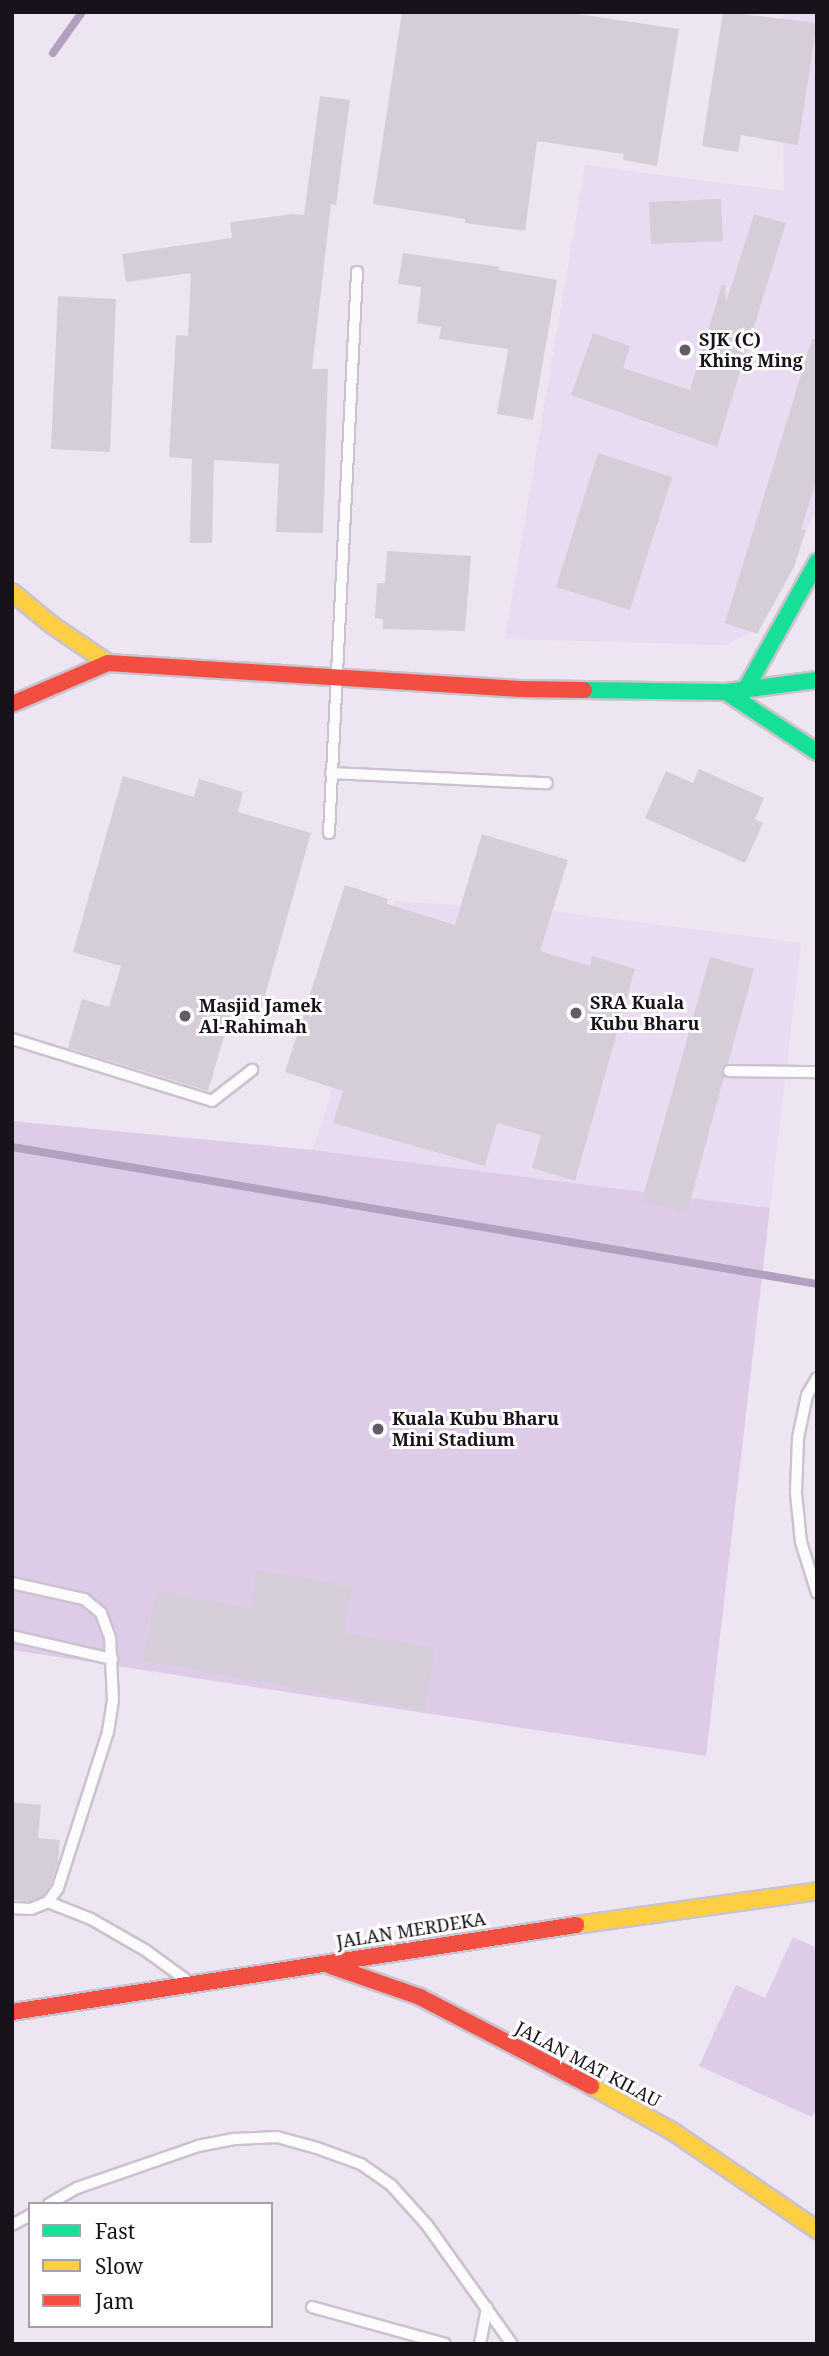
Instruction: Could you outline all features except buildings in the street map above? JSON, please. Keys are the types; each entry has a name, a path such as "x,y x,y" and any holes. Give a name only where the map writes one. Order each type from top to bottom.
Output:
{"street":[{"path":"744,692 817,562"},
{"path":"12,592 52,625 108,663"},
{"path":"12,704 108,663 335,675 520,689 744,692 817,680"},
{"path":"726,692 817,751"},
{"name":"JALAN MERDEKA","path":"12,2012 412,1948 817,1891"},
{"path":"412,1948 420,1997"},
{"name":"JALAN MAT KILAU","path":"324,1964 420,1997 661,2124 817,2230"}],"lane":[{"path":"328,833 356,272"},
{"path":"331,773 547,783"},
{"path":"12,1039 212,1101 252,1070"},
{"path":"729,1071 817,1072"},
{"path":"817,1378 807,1395 798,1438 796,1493 801,1542 817,1593"},
{"path":"12,1583 84,1599 101,1613 110,1639 113,1700 108,1732 58,1888 48,1902 31,1909 12,1908"},
{"path":"12,1636 112,1659"},
{"path":"48,1902 91,1919 145,1950 192,1984"},
{"path":"52,2202 77,2188 198,2146 235,2139 277,2137 361,2164 391,2185 427,2225 513,2344"},
{"path":"12,2225 28,2216"},
{"path":"312,2307 445,2344"},
{"path":"480,2344 487,2308"}],"shaded area":[{"name":"SJK (C) Khing Ming","path":"782,12 817,12 817,509 756,630 725,645 505,639 585,165 784,191"},
{"name":"SRA Kuala Kubu Bharu","path":"395,901 560,912 801,943 770,1208 312,1150"},
{"name":"Kuala Kubu Bharu Mini Stadium","path":"12,1121 312,1150 770,1208 706,1756 12,1650"},
{"path":"793,1937 817,1948 817,2107 812,2117 699,2066 736,1985 765,1998"}],"waterway":[{"path":"53,53 82,12"},
{"path":"12,1147 817,1284"}],"traffic: fast":[{"path":"744,692 817,562"},
{"path":"584,690 726,692 817,680"},
{"path":"726,692 817,752"}],"traffic: slow":[{"path":"12,592 52,625 108,663"},
{"path":"576,1925 817,1891"},
{"path":"591,2086 672,2131 817,2230"}],"traffic: jam":[{"path":"12,704 108,663 520,689 584,690"},
{"path":"12,2012 576,1925"},
{"path":"331,1966 420,1997 591,2086"}],"place":[{"name":"SJK (C) Khing Ming","path":"685,350"},
{"name":"SRA Kuala Kubu Bharu","path":"576,1013"},
{"name":"Masjid Jamek Al-Rahimah","path":"185,1016"},
{"name":"Kuala Kubu Bharu Mini Stadium","path":"378,1429"}]}
